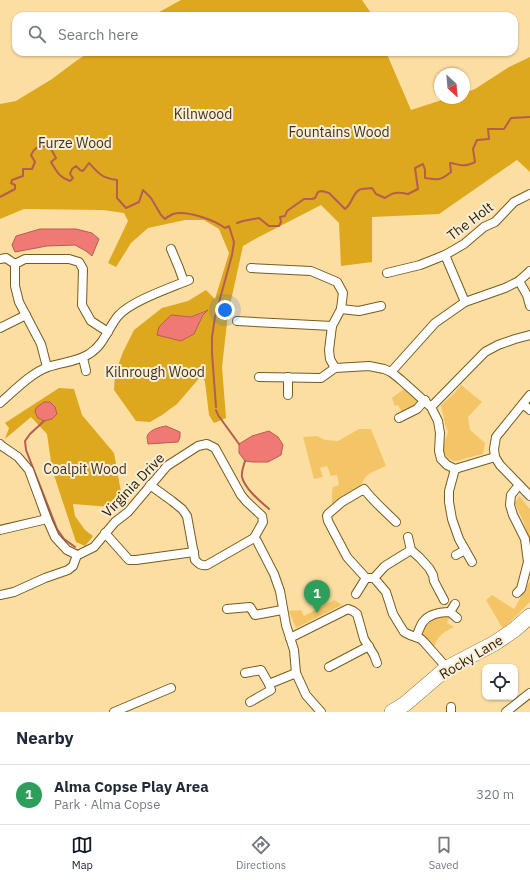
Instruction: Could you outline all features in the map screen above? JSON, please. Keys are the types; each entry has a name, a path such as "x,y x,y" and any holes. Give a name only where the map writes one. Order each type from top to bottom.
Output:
{"highway":[{"name":"Rocky Lane","path":"392,712 405,704 447,668 495,643 514,630 530,616"}],"street":[{"name":"The Holt","path":"387,273 420,265 445,255 464,244 484,227 495,222 514,202 530,194"},
{"path":"0,404 31,377 47,367 84,358 91,354 100,345 118,316 128,307 187,281 170,249"},
{"name":"The Holt","path":"445,255 465,302"},
{"path":"0,259 6,258 15,264"},
{"path":"15,264 25,258 69,258 79,262 83,269 82,305 91,321 108,332"},
{"path":"15,264 15,286 19,302 41,344 47,367"},
{"path":"251,268 311,271 337,282 343,293 341,309 332,326 329,350 330,359 335,368"},
{"path":"391,372 435,323 465,302 505,288 519,281 530,271"},
{"path":"519,281 527,295 530,306"},
{"path":"341,309 359,311 380,306"},
{"path":"0,328 26,315"},
{"path":"237,321 332,326"},
{"path":"431,407 486,352 498,345 530,335"},
{"path":"84,358 86,371"},
{"path":"258,377 321,378 335,368 369,366 384,369 391,372 425,400 431,407 438,420 440,433 439,451 441,459 447,465 455,468 495,457"},
{"path":"288,377 288,394"},
{"path":"530,395 496,437 494,449 495,457 500,465 530,496"},
{"path":"399,418 417,409 425,400"},
{"path":"523,404 530,410"},
{"path":"0,444 18,457 29,470 55,537 67,550 77,555 73,566 68,570 45,578 14,592 0,595"},
{"name":"Virginia Drive","path":"77,555 94,547 115,522 128,512 167,466 198,446 207,444 215,448 241,495 262,516 263,522 254,538"},
{"path":"455,468 449,491 452,519 459,540 472,562"},
{"path":"150,485 182,509 187,516 195,560 199,564 203,566 254,538 257,541 274,574 280,591 282,610 294,650 296,673 306,695 320,712"},
{"path":"519,485 511,495 510,505 513,515 526,539 528,562 520,591"},
{"path":"396,522 378,505 364,486 342,502 327,516 328,521 347,557 386,592 393,614 404,632 424,642 447,668"},
{"path":"0,530 47,519"},
{"path":"105,534 129,560 194,552"},
{"path":"408,537 411,550 429,568 444,600"},
{"path":"356,594 370,578 385,566 411,550"},
{"path":"456,555 465,550"},
{"path":"450,612 455,604"},
{"path":"227,609 250,607 255,615 282,610"},
{"path":"290,638 348,609 357,614 364,639 378,664"},
{"path":"416,637 423,622 432,615 440,612 450,612 456,618"},
{"path":"329,667 369,646"},
{"path":"245,673 261,670 271,690 250,702"},
{"path":"269,684 296,673"},
{"path":"114,712 171,688"},
{"path":"506,712 530,693"}],"shaded area":[{"path":"40,229 76,229 92,233 99,239 92,256 75,245 47,246 15,252 12,245 16,236"},
{"path":"208,310 203,315 194,334 181,341 157,335 159,327 171,315 191,317"},
{"path":"461,385 482,402 468,417 470,430 485,443 483,454 454,461 447,458 444,452 443,446 448,432 441,405 454,394"},
{"path":"404,389 417,400 416,406 403,414 398,405 395,406 392,398"},
{"path":"44,402 50,402 55,407 57,414 52,419 44,421 38,418 35,412 36,408"},
{"path":"166,426 180,432 178,442 148,444 147,437 150,432"},
{"path":"359,429 371,429 386,466 367,476 360,489 331,507 333,487 339,485 337,475 331,476 327,466 320,468 323,477 314,479 303,437 317,436 325,440 338,441"},
{"path":"269,431 278,437 283,445 281,455 268,462 245,461 239,453 239,444 252,436"},
{"path":"519,496 530,509 530,543 515,503"},
{"path":"530,581 530,602 503,629 486,600 492,595 514,609"},
{"path":"334,600 342,605 296,628 289,611 301,610 304,616"},
{"path":"450,616 447,623 454,627 441,635 434,647 424,636 424,628 430,618"}],"green space":[{"path":"181,0 362,0 370,12 159,12"},
{"path":"84,56 388,56 411,110 434,103 434,104 470,104 470,91 509,67 530,57 530,172 517,160 439,214 372,217 372,262 341,266 339,223 321,205 243,246 228,314 222,367 226,418 214,423 209,415 205,382 202,375 177,404 162,415 150,422 136,421 114,390 115,374 123,352 134,330 162,308 188,301 206,290 215,299 229,253 219,229 204,220 185,220 148,228 131,243 116,267 108,263 128,221 124,213 103,210 24,209 0,219 0,104 16,101 52,79","holes":["206,310 194,334 171,315 191,317"]},
{"name":"Coalpit Wood","path":"59,388 74,389 82,415 114,453 121,492 111,507 73,504 75,516 85,530 93,536 85,546 76,542 52,469 47,434 31,417 5,439 9,428 5,423"}],"waterway":[{"path":"237,223 259,218 269,226 279,226 281,222 280,217 285,216 287,211 304,199 315,198 318,192 322,191 329,193 345,209 357,191 362,189 372,188 376,194 385,198 396,193 408,194 418,189 415,168 423,164 425,178 436,179 444,177 451,172 450,163 464,165 475,162 473,149 477,140 489,139 488,129 504,129 511,118 530,117"},
{"path":"0,197 15,189 15,185 11,183 12,180 23,176 23,169 32,169 35,162 31,155 34,150 39,146 50,147 56,158 51,162 63,178 70,181 73,178 70,174 72,169 76,166 83,171 89,163 101,175 117,180 117,198 126,208 139,202 143,190 151,198 165,219 173,214 185,213 207,219 225,228 229,226 234,242 232,255 215,317 212,337 216,407"},
{"path":"216,410 239,444"},
{"path":"44,421 25,441 26,450 57,529 64,539 75,547"},
{"path":"245,461 242,477 246,486 269,509"}],"place":[{"name":"Alma Copse Play Area","path":"317,613"}],"park label":[{"name":"Kilnwood","path":"203,114"},
{"name":"Fountains Wood","path":"339,132"},
{"name":"Furze Wood","path":"75,143"},
{"name":"Kilnrough Wood","path":"155,372"}]}
